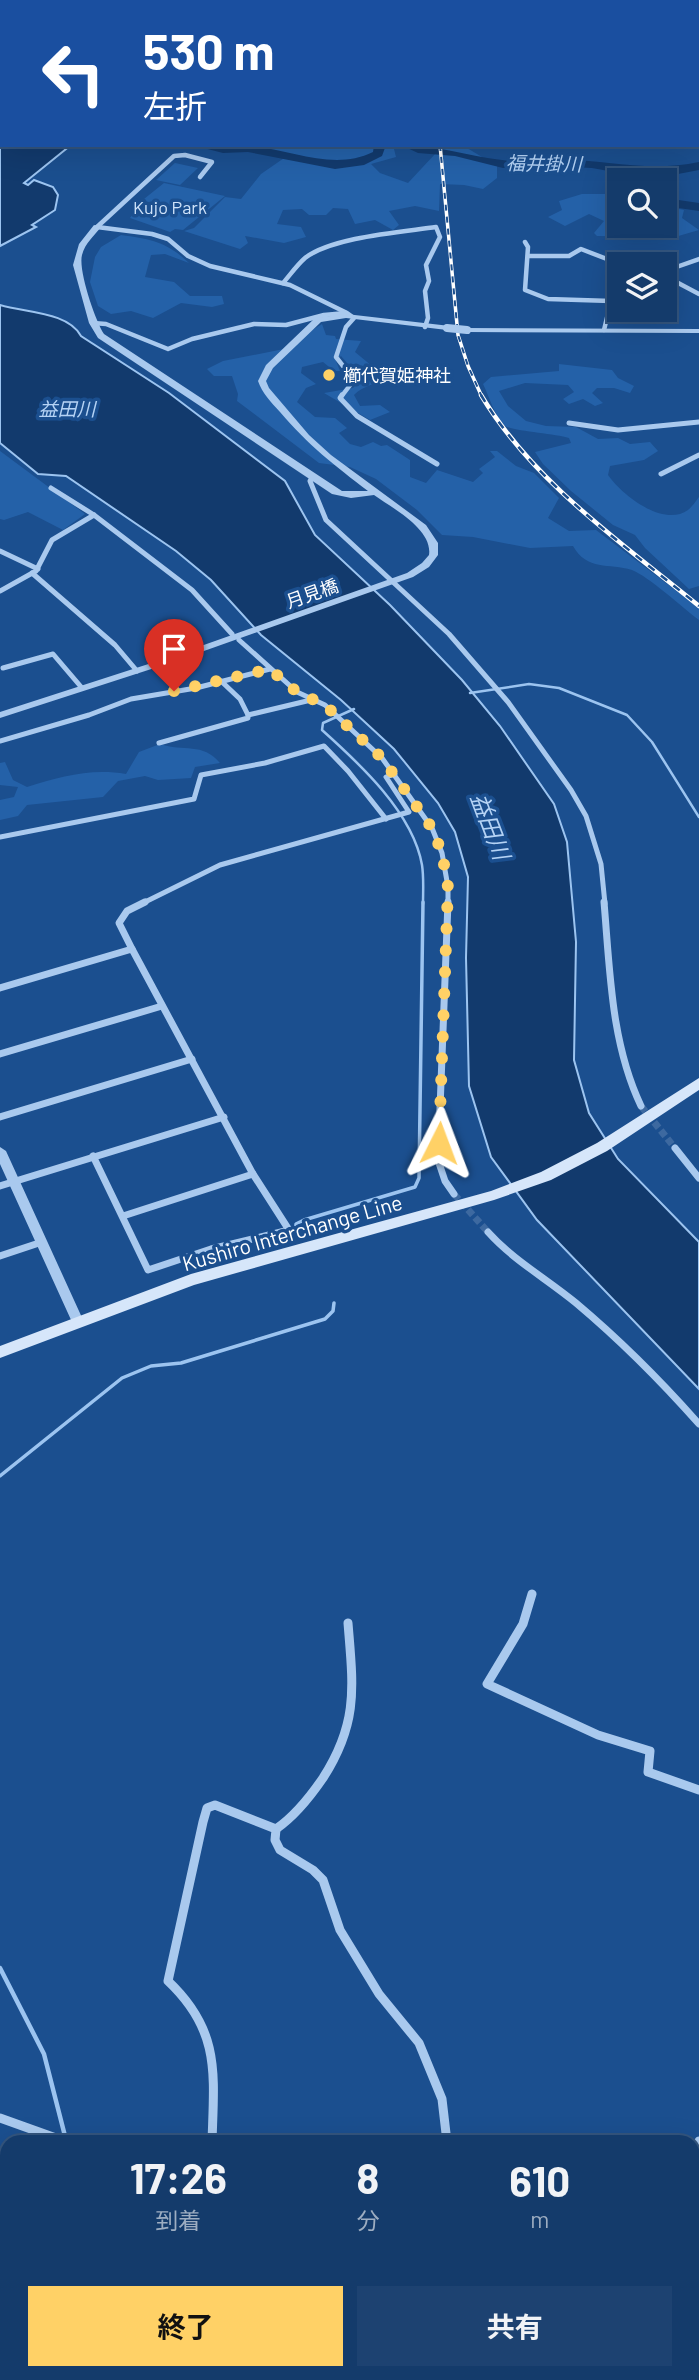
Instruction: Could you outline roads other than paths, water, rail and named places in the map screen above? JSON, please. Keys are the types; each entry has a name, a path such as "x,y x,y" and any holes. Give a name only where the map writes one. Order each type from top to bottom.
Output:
{"main road":[{"name":"Kushiro Interchange Line","path":"0,1352 191,1280 494,1195 546,1175 629,1130 699,1083"}],"street":[{"path":"200,177 212,162 185,155 174,156 85,238 77,256 77,265 93,323 101,336 312,478 346,496 376,492"},
{"path":"97,227 152,234 167,239 188,256 210,266 283,283 350,315"},
{"path":"283,283 305,258 324,248 370,236 436,227 440,237 426,265 429,281 425,292 428,318 425,327"},
{"path":"525,242 528,256 525,290 548,299 607,301"},
{"path":"528,256 569,256 581,249 607,259"},
{"path":"677,268 699,258"},
{"path":"677,280 699,294"},
{"path":"93,323 106,324 168,349 192,339 254,324 286,325 324,315 350,315 425,327 467,330 699,331"},
{"path":"350,315 336,357 354,380 340,398 357,416 437,464"},
{"path":"350,315 331,317 309,326 269,367 262,381 265,389 306,437 376,492"},
{"path":"604,330 607,318"},
{"path":"569,423 584,428 627,431 699,422"},
{"path":"661,474 699,455"},
{"path":"312,478 310,481 326,520 368,562 449,634 509,702 566,782 586,816 601,864 613,1000 626,1074 641,1106"},
{"path":"51,488 94,515 192,590 270,669 311,700 325,705 382,758 432,828 442,853 448,887 438,1160 445,1181 454,1194"},
{"name":"月見橋","path":"239,636 410,575 429,564 435,550 435,541 423,527 376,492"},
{"path":"1,589 38,569 52,540 94,515"},
{"path":"0,551 38,569"},
{"path":"32,573 115,645 136,671"},
{"path":"0,715 239,636"},
{"path":"3,668 53,654 82,688"},
{"path":"170,660 176,670 174,691"},
{"path":"0,741 89,715 131,699 270,669"},
{"path":"221,681 240,699 248,715"},
{"path":"159,743 248,718 248,715 311,700"},
{"path":"0,837 194,799 201,775 265,763 324,746 348,771 386,819"},
{"path":"93,1156 148,1270 211,1249 289,1230 253,1174 119,923 127,911 220,865 410,813 386,777 395,774"},
{"path":"0,988 132,949"},
{"path":"0,1054 162,1006"},
{"path":"0,1117 192,1059"},
{"path":"0,1186 223,1117"},
{"path":"675,1148 699,1178"},
{"path":"0,1151 78,1322"},
{"path":"122,1216 253,1174"},
{"path":"488,1232 501,1248 553,1284 624,1344 699,1424"},
{"path":"0,1255 42,1242"},
{"path":"532,1594 523,1624 488,1684 598,1735 650,1751 648,1772 699,1790"},
{"path":"276,1829 291,1819 304,1804 340,1750 350,1720 353,1693 348,1623"},
{"path":"212,2135 212,2045 194,2010 168,1981 207,1808 215,1805 276,1829"},
{"path":"276,1829 275,1840 280,1850 313,1870 323,1880 340,1930 379,1994 419,2043 442,2099 446,2135"},
{"path":"0,2118 47,2135"}],"water":[{"path":"0,147 69,147 24,183 28,185 34,180 53,187 58,195 55,210 32,225 36,227 0,246"},
{"name":"益田川","path":"0,305 46,314 67,322 81,336 169,393 285,481 315,535 390,605 462,680 500,726 554,804 567,842 576,942 574,1060 589,1113 618,1159 699,1242 699,1389 537,1220 491,1157 469,1086 466,958 468,877 455,832 438,803 394,749 341,700 261,635 211,580 176,551 66,476 38,474 0,443"}],"waterway":[{"name":"福井掛川","path":"208,147 223,150 248,149 335,165 360,163 378,154 380,147"},
{"name":"福井掛川","path":"411,147 503,164 550,162 592,164 625,170 673,171 699,166"},
{"name":"福井掛川","path":"677,204 699,207"},
{"path":"470,693 529,684 559,688 627,715 652,742 699,817"},
{"path":"354,709 323,723 322,730 368,774 408,827 422,865 423,902"},
{"path":"296,1233 296,1224 304,1220 415,1187 419,1178 423,902"},
{"path":"0,1476 122,1378 151,1366 181,1363 325,1319 333,1311 334,1303"},
{"path":"0,1968 44,2054 65,2135"}],"tunnel":[{"path":"641,1106 675,1148"},
{"path":"454,1194 488,1232"}],"railway":[{"path":"440,147 458,335 481,395"},
{"path":"481,395 526,456 553,483 581,510 699,606"}],"place":[{"name":"櫛代賀姫神社","path":"329,375"}],"park label":[{"name":"Kujo Park","path":"170,207"}]}
